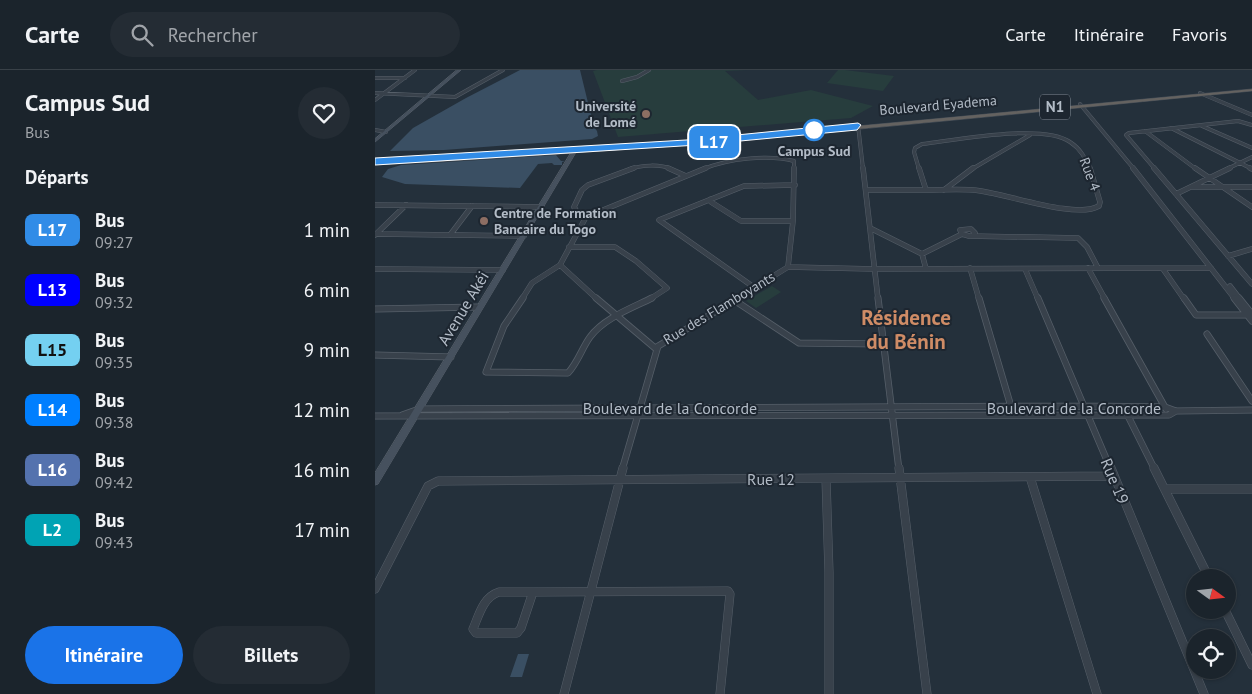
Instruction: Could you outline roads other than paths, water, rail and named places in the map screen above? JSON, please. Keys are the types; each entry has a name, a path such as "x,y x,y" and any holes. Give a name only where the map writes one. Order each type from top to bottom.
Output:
{"highway":[{"name":"N1","path":"375,162 751,139 858,126 1252,89"}],"main road":[{"path":"375,141 454,70"},
{"path":"375,135 377,131 459,70"},
{"name":"Avenue Akéi","path":"376,480 575,150"}],"street":[{"path":"375,100 415,70"},
{"path":"375,93 455,97 503,70"},
{"path":"622,81 637,77 649,70"},
{"path":"375,78 405,78"},
{"path":"1204,94 1252,114"},
{"path":"1084,105 1211,268 1251,315"},
{"path":"1084,105 1251,315 1252,321"},
{"path":"1252,125 1241,121 1145,131 1126,135 1252,284"},
{"path":"1200,125 1252,148"},
{"path":"858,126 927,694"},
{"path":"1171,128 1252,169"},
{"path":"377,131 386,132"},
{"path":"1145,131 1220,187 1252,207"},
{"path":"944,190 973,168 1031,134"},
{"name":"Rue 4","path":"867,190 983,191 1071,210 1094,209 1099,206 1095,183 1088,161 1083,153 1069,141 1057,136 1031,134 922,144 914,152 926,190"},
{"name":"Rue des Flamboyants","path":"560,266 655,348 788,267 793,221 794,162 783,157 718,163 586,217"},
{"path":"1176,194 1252,157"},
{"path":"569,247 615,246 667,288 665,291 594,332 576,365 568,373 486,372 504,326 532,283 560,266 569,247 586,217 577,212 573,207 582,190 588,185 636,167 664,166 686,176"},
{"path":"755,288 659,222 662,218 747,186 795,185"},
{"path":"1190,187 1252,187"},
{"path":"711,198 711,202 741,221 793,221"},
{"path":"375,205 542,207"},
{"path":"376,235 406,205"},
{"path":"450,235 472,206"},
{"path":"870,228 922,254 926,269"},
{"path":"962,234 961,230 967,228 974,231 973,235"},
{"path":"922,254 962,234 1077,238 1087,247 1098,268"},
{"path":"376,235 524,236"},
{"path":"1228,256 1252,249"},
{"path":"788,267 874,269 1211,268"},
{"path":"970,268 1012,414"},
{"path":"1088,268 1169,415"},
{"path":"375,269 503,270"},
{"name":"Rue 19","path":"1025,269 1204,694"},
{"path":"1163,269 1196,315 1251,315"},
{"path":"734,300 799,343 883,344"},
{"path":"375,309 479,307"},
{"path":"1207,334 1252,401"},
{"path":"564,694 619,480 658,346"},
{"path":"375,355 451,356"},
{"name":"Boulevard de la Concorde","path":"892,411 1011,407 1086,410 1128,416 1169,415 1176,411"},
{"name":"Boulevard de la Concorde","path":"375,416 892,411 1012,414 1165,407 1176,411"},
{"path":"402,416 419,409"},
{"name":"Boulevard de la Concorde","path":"419,409 639,412"},
{"path":"1176,411 1252,410"},
{"path":"1128,416 1205,569"},
{"name":"Rue 12","path":"375,589 430,484 438,481 1113,476"},
{"path":"1030,477 1097,694"},
{"path":"826,479 829,572 829,694"},
{"path":"1165,489 1252,489"},
{"path":"533,592 521,628 517,633 476,633 473,629 485,598 492,592 590,590 728,591 730,594 720,694"},
{"path":"1229,619 1252,665"}],"water":[{"path":"520,70 580,70 591,115 590,118 598,136 592,139 444,150 390,151 413,128"},
{"path":"556,155 561,161 565,161 562,162 562,165 554,165 552,163 538,164 520,188 405,184 382,177 388,169 401,165"},
{"path":"518,654 529,654 522,677 510,677"}],"place":[{"name":"Université de Lomé","path":"646,114"},
{"name":"Campus Sud","path":"814,130"},
{"name":"Centre de Formation Bancaire du Togo","path":"484,221"}],"district":[{"name":"Résidence du Bénin","path":"906,330"}]}
